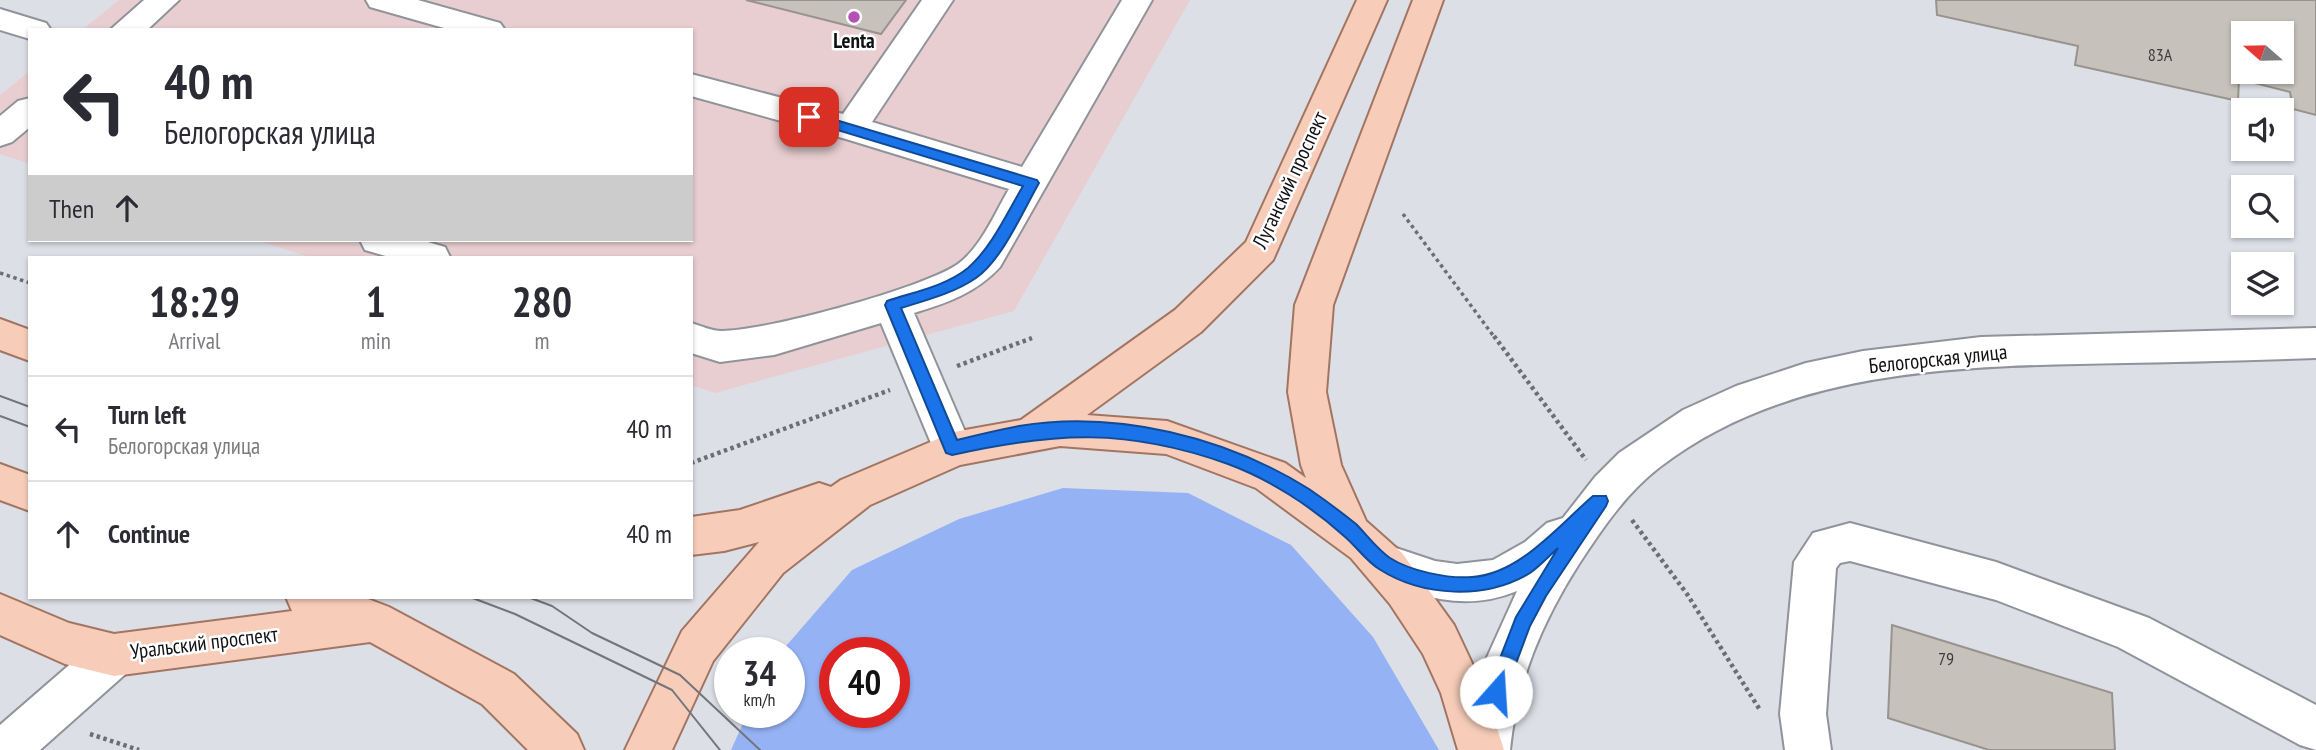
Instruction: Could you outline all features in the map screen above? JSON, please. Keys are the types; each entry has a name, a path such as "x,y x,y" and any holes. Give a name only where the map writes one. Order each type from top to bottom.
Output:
{"main road":[{"name":"Луганский проспект","path":"1035,431 1188,321 1260,250 1372,0"},
{"path":"1349,529 1321,465 1307,391 1314,305 1427,0"},
{"path":"0,334 28,344"},
{"path":"693,536 710,536 770,520 952,448 1035,431 1113,430 1182,442 1269,475 1303,494 1349,529 1384,564 1440,643 1468,705 1484,750"},
{"path":"648,750 680,675 729,601 770,555 795,533 873,480"},
{"path":"0,482 28,492"},
{"path":"313,599 374,621 498,689 561,750"},
{"name":"Уральский проспект","path":"0,614 65,643 114,655 374,621"}],"street":[{"path":"129,28 164,0"},
{"path":"381,0 482,28"},
{"path":"850,128 938,0"},
{"path":"693,339 720,347 774,340 942,289 972,273 987,257 1032,183 1136,0"},
{"path":"0,19 29,28"},
{"path":"0,44 28,34"},
{"path":"693,86 850,128 1032,183"},
{"path":"384,242 429,256"},
{"path":"892,305 952,448"},
{"name":"Белогорская улица","path":"1384,564 1415,576 1454,585 1475,585 1500,578 1523,567 1600,501 1647,454 1692,425 1755,396 1818,374 1958,354 2316,343"},
{"name":"Белогорская улица","path":"1484,750 1489,717 1522,623 1539,590 1600,501"},
{"path":"1808,750 1803,714 1815,562 1828,546 1850,542 1996,581 2133,632 2316,729"},
{"path":"6,750 114,655"}],"path":[{"path":"0,273 28,282"},
{"path":"693,462 1032,338"}],"shaded area":[{"path":"119,0 1190,0 1014,311 715,393 693,386 693,256 306,256 262,242 693,242 693,28 84,28"},
{"path":"28,73 28,163 0,154 0,95"},
{"path":"1063,488 1188,493 1291,545 1373,637 1439,750 731,750 741,728 805,728 805,637 794,637 852,570 959,519"}],"building":[{"name":"Lenta","path":"746,0 906,0 881,34"},
{"path":"1936,0 2316,0 2316,115 2294,109 2294,98 2291,98 2290,92 2259,84 2294,84 2294,21 2231,21 2231,84 2239,84 2238,98 2231,99 2075,65 2078,46 1937,15"},
{"path":"1892,625 2112,693 2115,750 1989,750 1888,718"}],"tram line":[{"path":"0,396 28,406"},
{"path":"0,416 28,426"},
{"path":"475,599 515,614 672,690 720,750"},
{"path":"533,599 552,606 592,633 680,675 760,750"}],"place":[{"name":"Lenta","path":"854,17"}],"route":[{"path":"809,117 1032,183 987,257 972,273 942,289 892,305 952,448 1020,433 1066,429 1134,432 1182,442 1237,460 1303,494 1349,529 1384,564 1415,576 1454,585 1475,585 1500,578 1523,567 1557,541 1600,501 1539,590 1522,623 1496,692"}]}
